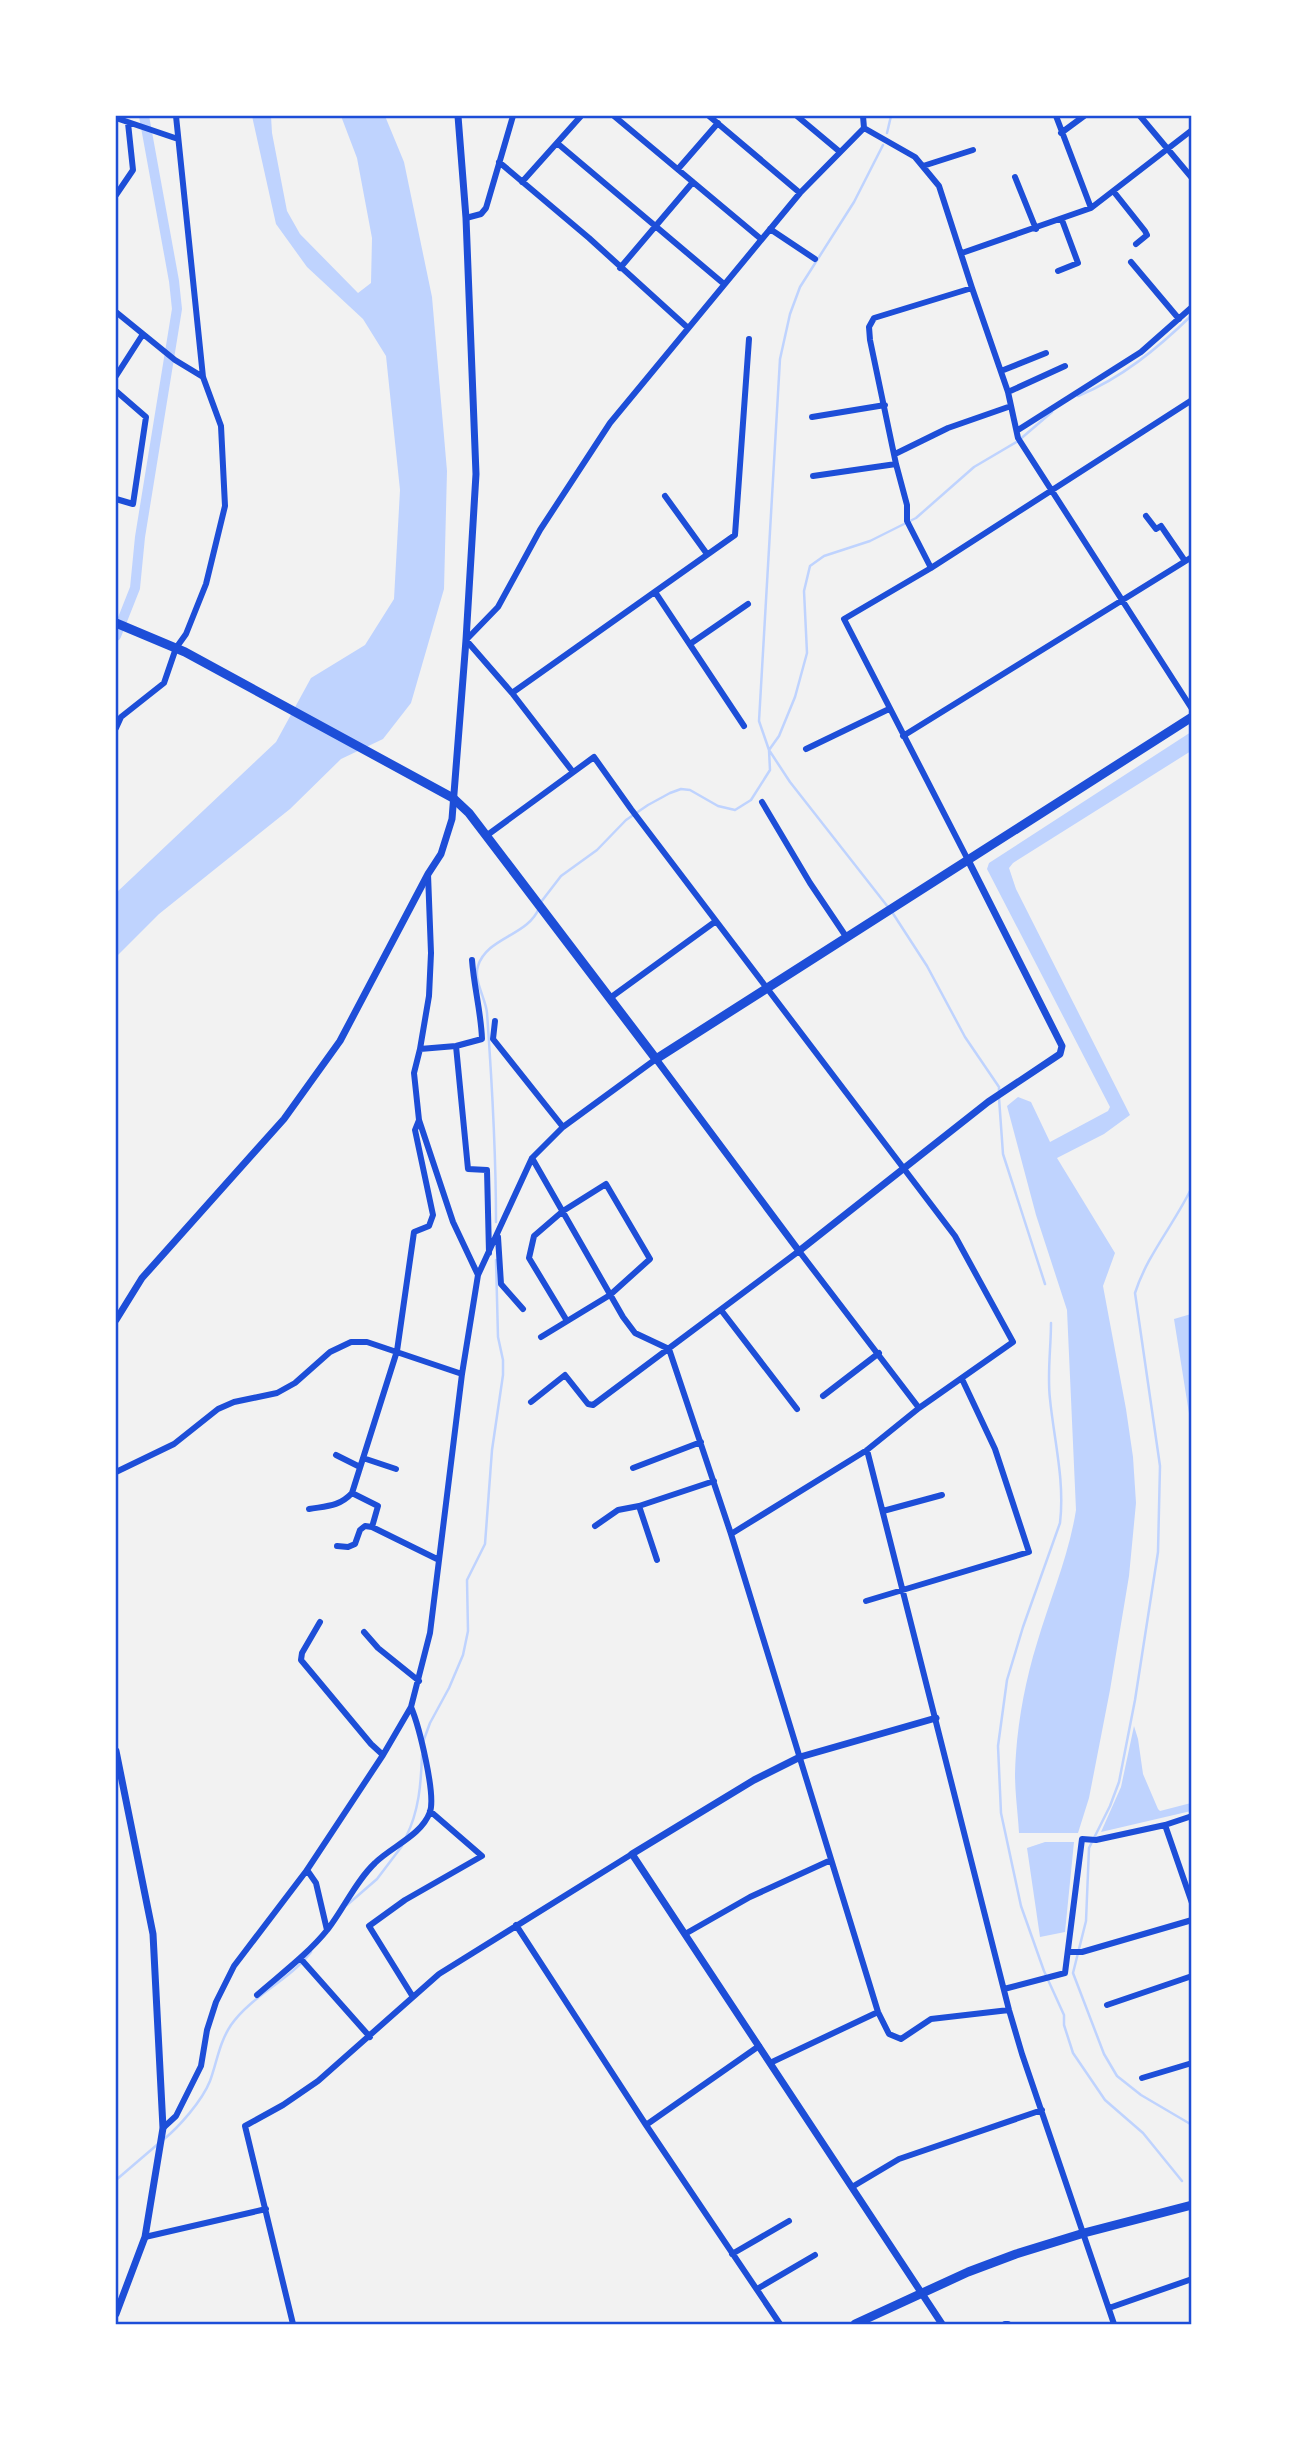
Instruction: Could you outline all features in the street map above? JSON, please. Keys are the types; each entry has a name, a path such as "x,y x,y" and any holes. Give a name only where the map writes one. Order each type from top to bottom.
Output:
{"main road":[{"path":"119,625 180,650 453,798 469,813 656,1059 1192,717"},
{"path":"855,2325 980,2267 1084,2233 1192,2205"}],"street":[{"path":"137,116 140,127"},
{"path":"116,728 121,717 164,683 206,584 225,506 221,426 203,377 176,116"},
{"path":"116,1321 142,1278 284,1119 340,1041 441,854 452,819 476,474 466,218 458,116"},
{"path":"466,218 481,214 486,208 513,116"},
{"path":"522,182 581,116"},
{"path":"614,116 761,239"},
{"path":"709,116 800,193"},
{"path":"797,116 840,152"},
{"path":"466,640 498,607 540,530 610,423 800,193 864,128 863,116"},
{"path":"1056,116 1091,208"},
{"path":"1061,133 1084,116"},
{"path":"1140,116 1192,178"},
{"path":"116,118 178,139"},
{"path":"116,195 132,170 128,123"},
{"path":"678,169 718,123"},
{"path":"864,128 915,157 939,186 1009,391 1019,437 1192,709"},
{"path":"962,253 1091,208 1192,130"},
{"path":"557,143 724,284"},
{"path":"923,166 973,150"},
{"path":"499,162 589,238 688,328"},
{"path":"1015,177 1036,229"},
{"path":"620,268 693,182"},
{"path":"1114,192 1147,235 1136,244"},
{"path":"1058,271 1078,263 1062,220"},
{"path":"770,229 815,259"},
{"path":"1131,262 1180,319"},
{"path":"931,568 908,524 907,505 896,464 869,327 874,318 972,288"},
{"path":"1019,437 1063,399 1126,363 1192,307"},
{"path":"116,312 165,353 203,377"},
{"path":"116,376 143,334"},
{"path":"512,693 735,535 749,339"},
{"path":"1001,371 1046,353"},
{"path":"1009,391 1065,366"},
{"path":"116,391 146,417 133,504 116,499"},
{"path":"531,1402 565,1375 588,1404 593,1405 799,1251 988,1102 1060,1054 1062,1046 844,619 931,568 1192,400"},
{"path":"812,417 885,405"},
{"path":"895,454 948,428 1011,406"},
{"path":"813,476 896,464"},
{"path":"666,496 707,554"},
{"path":"1146,516 1156,529 1161,526 1185,561"},
{"path":"903,736 1192,557"},
{"path":"655,592 744,726"},
{"path":"690,644 748,604"},
{"path":"466,640 512,693 573,772"},
{"path":"806,748 889,709"},
{"path":"486,836 594,757 955,1236 1013,1342 919,1408 867,1450 731,1534"},
{"path":"762,802 810,883 847,938"},
{"path":"428,874 431,953 429,996 414,1073 419,1119 453,1222 478,1275"},
{"path":"610,998 716,921"},
{"path":"420,1049 456,1046 482,1039 481,1013 472,960"},
{"path":"495,1021 493,1039 563,1127"},
{"path":"456,1046 468,1169 487,1170 489,1255"},
{"path":"163,2128 176,2116 201,2066 207,2030 216,2002 234,1966 307,1870 383,1755 411,1707 430,1633 462,1374 478,1275 532,1158 563,1127 656,1059 919,1408"},
{"path":"309,1509 333,1507 345,1501 352,1493 397,1351 414,1232 429,1226 433,1215 415,1130 419,1119"},
{"path":"532,1158 610,1295 635,1333 669,1349 731,1534 878,2012 889,2034 901,2039 932,2019 1009,2010"},
{"path":"541,1337 568,1321 610,1295 650,1259 606,1184 563,1212 534,1236 528,1258 568,1321"},
{"path":"498,1235 501,1284 523,1310"},
{"path":"721,1310 797,1409"},
{"path":"116,1472 174,1444 218,1409 233,1402 277,1394 295,1383 330,1352 351,1342 367,1342 462,1374"},
{"path":"823,1396 879,1353"},
{"path":"866,1601 1029,1552 995,1449 962,1379"},
{"path":"633,1468 701,1442"},
{"path":"867,1450 905,1591 1009,2010 1114,2325"},
{"path":"337,1455 360,1467"},
{"path":"363,1458 396,1469"},
{"path":"596,1526 618,1510 639,1506 714,1481"},
{"path":"352,1493 378,1506 372,1527"},
{"path":"883,1511 942,1494"},
{"path":"639,1506 657,1560"},
{"path":"337,1546 348,1547 355,1544 360,1530 365,1526 439,1560"},
{"path":"320,1622 300,1660 383,1755"},
{"path":"363,1632 378,1648 419,1681"},
{"path":"257,1995 300,1958 327,1930 375,1863 421,1826 430,1811 431,1785 425,1766 419,1725 411,1707"},
{"path":"293,2325 246,2126 318,2081 439,1974 754,1780 800,1757 936,1718"},
{"path":"116,1751 153,1934 163,2128 145,2237 116,2314"},
{"path":"413,1997 369,1926 405,1900 482,1856 430,1811"},
{"path":"1004,1989 1065,1973 1082,1839 1096,1840 1165,1825 1192,1816"},
{"path":"1165,1825 1192,1903"},
{"path":"632,1854 942,2325"},
{"path":"685,1934 750,1897 831,1860"},
{"path":"307,1870 316,1883 327,1930"},
{"path":"1069,1952 1082,1952 1192,1920"},
{"path":"516,1925 780,2325"},
{"path":"300,1958 370,2037"},
{"path":"1107,2005 1192,1976"},
{"path":"770,2063 878,2012"},
{"path":"646,2125 759,2046"},
{"path":"1142,2078 1192,2063"},
{"path":"852,2187 899,2159 1042,2110"},
{"path":"145,2237 266,2209"},
{"path":"732,2254 789,2221"},
{"path":"757,2289 815,2255"},
{"path":"1108,2308 1192,2279"}],"water":[{"path":"252,116 271,116 287,211 300,234 358,293 371,283 372,238 357,158 341,116 385,116 404,162 432,297 447,471 444,589 411,703 383,739 341,759 290,809 159,914 116,957 116,893 276,742 311,678 365,645 394,599 400,490 386,356 363,319 307,267 276,224"},
{"path":"1191,732 1191,751 1009,868 1016,889 1130,1115 1104,1134 1057,1158 1115,1253 1103,1286 1126,1409 1136,1503 1129,1576 1110,1690 1089,1798 1078,1833 1019,1833 1015,1774 1021,1708 1032,1659 1064,1560 1076,1510 1067,1310 1036,1215 1007,1106 1018,1097 1031,1102 1050,1142 1108,1111 1110,1107 987,869 989,863"},
{"path":"1192,1314 1191,1426 1174,1319"},
{"path":"1134,1726 1143,1774 1158,1809 1160,1811 1191,1803 1191,1811 1101,1832 1121,1787"},
{"path":"1045,1842 1074,1842 1065,1932 1040,1937 1027,1848"}],"waterway":[{"path":"116,636 135,588 140,537 177,309 144,116"},
{"path":"887,133 891,116"},
{"path":"883,145 854,202 800,287 790,314 780,359 759,721 769,750 790,782 888,907"},
{"path":"1078,396 1139,361 1192,315"},
{"path":"541,902 561,876 597,850 626,820 670,793 681,789 690,790 718,806 735,810 751,800 770,770 769,750 779,736 795,697 807,653 804,591 810,566 824,556 870,541 916,518 974,467 1018,441 1052,412"},
{"path":"496,1222 487,1013 477,971 483,956 498,942 526,925 539,908"},
{"path":"892,912 927,966 965,1037 999,1087 999,1091"},
{"path":"999,1098 1003,1154 1045,1284"},
{"path":"1192,1187 1147,1265 1135,1293 1160,1466 1158,1552 1119,1782 1089,1848 1086,1921 1073,1973 1104,2054 1117,2076 1141,2095 1192,2125"},
{"path":"423,1742 463,1655 468,1631 467,1580 485,1544 492,1450 503,1375 498,1337 496,1260"},
{"path":"1051,1323 1049,1390 1060,1476 1060,1523 1007,1680 998,1746 1001,1813 1021,1906 1044,1971 1064,2015 1064,2025 1073,2053 1105,2100 1143,2133 1182,2181"},
{"path":"406,1837 418,1797 422,1755"},
{"path":"347,1905 377,1879 402,1846"},
{"path":"163,2140 202,2097 231,2025 249,2005 311,1952"},
{"path":"116,2180 158,2144"}]}
